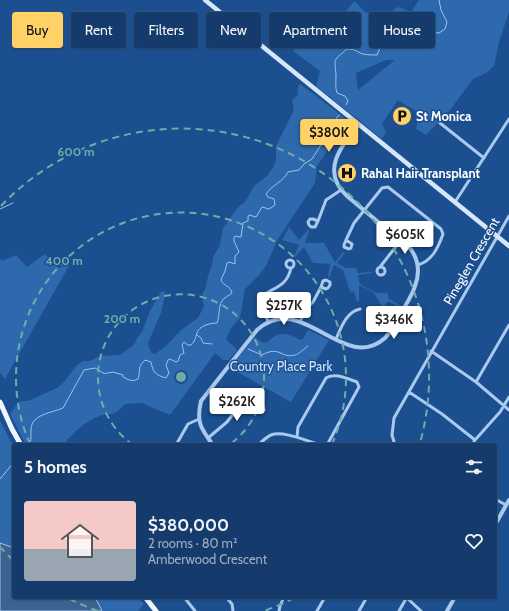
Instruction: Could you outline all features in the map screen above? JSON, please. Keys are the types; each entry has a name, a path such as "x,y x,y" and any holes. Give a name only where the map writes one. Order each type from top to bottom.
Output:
{"main road":[{"path":"205,0 509,246"},
{"path":"0,402 20,443"},
{"path":"147,599 156,611"}],"street":[{"path":"455,202 509,119"},
{"path":"440,123 484,158"},
{"path":"212,443 200,426 200,408 204,396 257,330 268,321 281,318 294,319 347,345 359,347 372,345 383,339 391,330 415,286 418,274 418,265 411,249 364,211 341,190 334,172 335,159 340,149 358,125"},
{"path":"346,240 352,226 382,188 388,187 441,229 443,234 431,257 425,263 418,265"},
{"path":"318,221 326,200 341,190"},
{"name":"Pineglen Crescent","path":"395,443 392,429 394,418 496,236 509,216"},
{"path":"380,267 401,240"},
{"path":"268,321 260,300 264,295 283,284 291,268"},
{"path":"300,322 305,310 313,302 320,287"},
{"path":"336,339 345,320 353,311 360,309"},
{"path":"476,382 509,325"},
{"path":"431,351 476,382 509,410"},
{"path":"297,437 298,427 326,378 333,375 356,382 359,387 328,443"},
{"path":"409,392 442,414 475,440"},
{"path":"208,438 227,422 245,398 249,397 262,404 264,410"},
{"path":"473,443 500,412 509,397"},
{"path":"177,443 188,424 199,419"},
{"path":"261,443 272,435 278,434 297,437 314,443"},
{"path":"497,500 506,505"},
{"path":"497,521 509,500"},
{"path":"186,599 195,611"},
{"path":"228,599 232,604 233,611"},
{"path":"279,611 283,599"},
{"path":"317,611 324,599"},
{"path":"360,611 367,599"},
{"path":"399,611 405,599"},
{"path":"408,599 421,611"},
{"path":"447,611 453,599"}],"green space":[{"path":"419,0 509,0 509,12 499,42 494,66 486,73 473,79 450,110 426,135 416,129 419,113 398,100 382,124 386,132 382,139 316,86 320,71 293,51 295,48 361,48 361,12 346,12 354,1 369,14 369,48 435,48 435,12 411,12","holes":["386,60 395,60 358,90 356,73"]},
{"path":"398,7 411,12 390,12"},
{"path":"300,84 350,122 334,141 317,166 315,183 278,239 266,266 245,289 240,318 231,328 226,339 237,350 229,360 223,360 215,353 170,415 142,403 125,404 117,412 102,415 85,424 67,440 66,443 25,443 10,414 18,403 28,401 57,388 63,383 77,365 83,361 89,361 101,356 120,355 131,347 142,332 150,311 161,292 164,291 165,294 161,313 148,343 152,353 155,354 166,346 181,330 198,318 204,306 202,295 206,287 213,257 220,245 223,228 238,207 245,202 254,186 267,176 273,168 276,160 276,146 294,110 292,100 298,95 298,87"},
{"path":"289,227 299,240 308,230 305,243 324,243 335,262 343,252 345,253 337,263 346,268 356,268 358,273 372,272 358,275 360,284 377,293 387,292 389,299 400,305 399,307 388,301 383,308 374,293 359,285 359,301 357,302 354,291 350,292 343,270 334,265 329,278 330,264 313,263 304,247 295,257 294,256 299,245 282,240"},
{"path":"45,254 59,268 71,262 5,379 0,373 0,258 2,261 16,255 27,267"},
{"name":"Country Place Park","path":"308,330 329,340 291,402 230,368 255,337 263,343 268,342 275,336 282,334 301,340"},
{"path":"0,420 12,444 12,547 0,543"},
{"path":"96,599 139,599 144,604 138,611 102,611"}],"shaded area":[{"path":"0,543 12,547 12,599 96,599 102,611 0,611"}],"waterway":[{"path":"346,105 348,101 345,96 337,93 336,91 335,63 337,58 347,49 355,50 363,54 377,55 381,40 395,18 400,19 411,31 411,36 414,40 425,42 427,40 426,34 430,32 439,33 445,29 447,22 441,10 439,0"},
{"path":"30,443 32,424 39,417 63,408 84,370 95,368 104,373 113,372 123,375 123,377 129,380 134,380 138,379 140,367 145,360 151,362 156,373 166,378 169,373 166,365 168,360 178,361 180,355 184,353 182,345 184,342 191,345 200,328 208,324 217,323 221,303 224,298 232,293 221,280 227,263 229,262 235,264 235,256 239,252 234,241 234,237 241,237 243,223 248,221 249,215 256,217 262,207 269,209 275,205 274,199 268,197 266,194 288,172 299,170 304,164 312,159 326,137 331,125 339,115"},
{"path":"0,209 13,203"},
{"path":"197,335 201,338 203,343 212,344"},
{"path":"248,349 262,355 273,351 290,356 298,354 308,346"},
{"path":"0,479 12,464"}],"place":[{"name":"St Monica","path":"402,116"},
{"name":"Rahal Hair Transplant","path":"347,173"}]}
